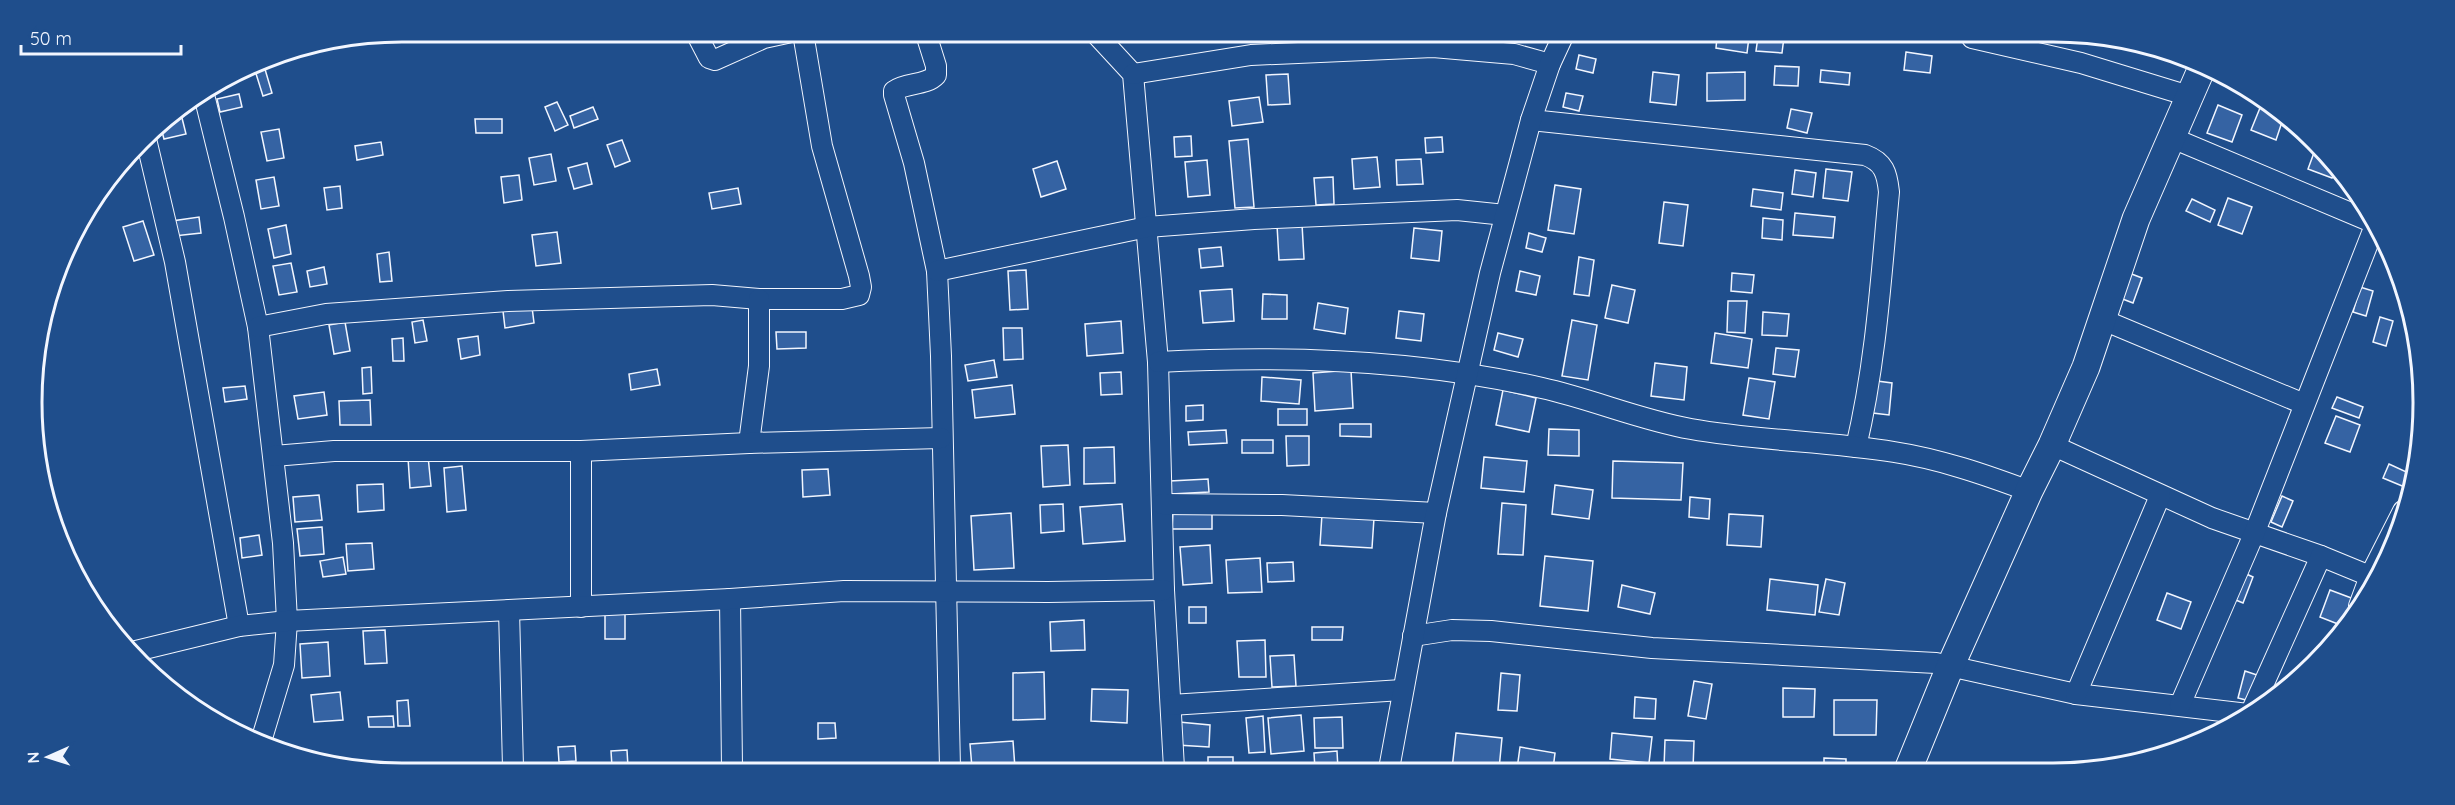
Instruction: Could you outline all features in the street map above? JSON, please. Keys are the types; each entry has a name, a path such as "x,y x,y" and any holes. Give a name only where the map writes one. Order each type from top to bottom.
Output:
{"street":[{"path":"701,42 709,58 715,60 755,42"},
{"path":"258,327 326,314 508,301 712,295 759,299 852,298 859,295 861,287 820,135 804,42"},
{"path":"928,42 936,66 936,75 930,80 902,86 894,91 894,95 914,163 937,271 950,763"},
{"path":"1103,42 1132,74 1147,227 1158,362 1164,590 1174,763"},
{"path":"1390,763 1436,513 1504,216 1531,120 1550,64 1560,42"},
{"path":"1989,42 2081,63 2189,96"},
{"path":"1132,74 1251,55 1433,47 1514,54 1550,64"},
{"path":"1911,763 1950,667 2086,367 2136,219 2199,73"},
{"path":"205,101 258,327 284,553 286,621 284,665 263,735"},
{"path":"1531,120 1865,155 1876,159 1883,165 1887,176 1888,192 1878,320 1865,408 1856,447"},
{"path":"2170,137 2362,218"},
{"path":"148,148 175,262 239,626"},
{"path":"937,271 1147,227 1254,219 1457,210 1504,216"},
{"path":"2180,705 2254,534 2371,234"},
{"path":"749,443 759,366 759,299"},
{"path":"2102,319 2304,404"},
{"path":"1158,362 1223,358 1300,359 1384,363 1468,374 1544,388 1688,429 1756,439 1896,452 1988,476 2029,491"},
{"path":"274,456 344,451 581,451 749,443 941,438"},
{"path":"2052,445 2160,496 2254,534 2321,556 2369,576"},
{"path":"581,451 581,607"},
{"path":"2076,694 2160,496"},
{"path":"1162,504 1282,505 1436,513"},
{"path":"2255,701 2321,556"},
{"path":"141,650 239,626 286,621 730,599 844,591 1164,590"},
{"path":"730,599 732,763"},
{"path":"509,610 513,763"},
{"path":"1413,636 1452,630 1491,632 1652,648 1924,663 2076,694 2238,712"},
{"path":"1171,705 1402,690"}],"building":[{"path":"1717,42 1748,42 1747,53 1716,48"},
{"path":"1757,42 1783,42 1782,53 1756,51"},
{"path":"1906,52 1932,56 1930,73 1904,70"},
{"path":"1579,55 1596,59 1593,73 1576,69"},
{"path":"1775,66 1799,67 1798,86 1774,85"},
{"path":"265,69 272,93 263,96 256,73"},
{"path":"1821,70 1850,73 1849,85 1820,82"},
{"path":"1653,72 1679,75 1676,105 1650,102"},
{"path":"1745,72 1745,100 1707,101 1707,73"},
{"path":"1288,74 1290,104 1268,105 1266,75"},
{"path":"1566,93 1583,96 1579,111 1563,107"},
{"path":"239,94 242,107 220,112 217,99"},
{"path":"1259,97 1263,122 1232,126 1229,101"},
{"path":"557,102 568,125 555,131 545,107"},
{"path":"2218,105 2242,115 2232,142 2207,133"},
{"path":"593,107 598,119 574,128 570,116"},
{"path":"2260,108 2281,124 2276,140 2251,130"},
{"path":"1791,109 1812,113 1807,133 1787,128"},
{"path":"182,118 186,134 164,139 163,133"},
{"path":"475,119 502,119 502,133 476,133"},
{"path":"279,129 284,158 267,161 261,132"},
{"path":"1191,136 1192,156 1175,157 1174,137"},
{"path":"1442,137 1443,152 1426,153 1425,138"},
{"path":"1248,139 1254,207 1235,208 1229,141"},
{"path":"622,140 630,161 615,167 607,145"},
{"path":"381,142 383,155 357,160 355,146"},
{"path":"551,154 556,181 534,185 529,158"},
{"path":"2313,154 2333,176 2332,178 2308,169"},
{"path":"1377,157 1380,187 1354,189 1352,159"},
{"path":"1421,159 1423,184 1397,185 1396,160"},
{"path":"1207,160 1210,195 1188,197 1185,162"},
{"path":"1057,161 1066,189 1041,197 1033,169"},
{"path":"587,163 592,184 574,189 568,168"},
{"path":"1826,169 1852,172 1848,201 1823,198"},
{"path":"1795,170 1816,173 1813,197 1792,194"},
{"path":"519,175 522,200 504,203 501,177"},
{"path":"274,177 279,206 261,209 256,180"},
{"path":"1333,177 1334,204 1316,205 1314,178"},
{"path":"1555,185 1581,189 1574,234 1548,230"},
{"path":"340,186 342,208 327,210 324,188"},
{"path":"738,188 741,204 712,209 709,193"},
{"path":"1753,189 1783,193 1781,210 1751,206"},
{"path":"2228,198 2252,207 2242,234 2218,225"},
{"path":"2192,199 2215,210 2210,222 2186,211"},
{"path":"1664,202 1688,205 1683,246 1659,243"},
{"path":"1795,213 1835,217 1833,238 1793,235"},
{"path":"199,217 201,233 174,236 172,221"},
{"path":"1763,218 1783,220 1782,240 1762,238"},
{"path":"143,221 154,255 134,261 123,227"},
{"path":"1302,224 1304,259 1279,260 1277,225"},
{"path":"286,225 291,254 274,258 268,229"},
{"path":"1414,228 1442,231 1439,261 1411,258"},
{"path":"557,232 561,263 536,266 532,235"},
{"path":"1529,233 1546,238 1542,252 1526,248"},
{"path":"1221,247 1223,266 1201,268 1199,249"},
{"path":"389,252 392,281 380,282 377,254"},
{"path":"1579,257 1594,260 1589,296 1574,294"},
{"path":"291,263 297,292 279,295 273,266"},
{"path":"324,267 327,284 310,287 307,271"},
{"path":"1026,270 1028,309 1010,310 1008,271"},
{"path":"1520,271 1540,276 1536,295 1516,291"},
{"path":"1732,273 1754,275 1752,293 1731,291"},
{"path":"2129,273 2142,278 2133,303 2120,298"},
{"path":"1612,285 1635,290 1628,323 1605,318"},
{"path":"2360,287 2373,291 2366,316 2353,312"},
{"path":"1232,289 1234,321 1203,323 1200,291"},
{"path":"1263,294 1287,295 1287,319 1262,319"},
{"path":"1728,301 1747,301 1745,333 1727,332"},
{"path":"1318,303 1348,308 1345,334 1314,329"},
{"path":"532,307 534,323 505,328 503,311"},
{"path":"1399,311 1424,314 1421,341 1396,338"},
{"path":"1763,312 1789,314 1787,336 1762,335"},
{"path":"2380,317 2393,321 2386,346 2373,342"},
{"path":"423,320 427,341 415,343 412,322"},
{"path":"1572,320 1597,325 1588,380 1562,376"},
{"path":"1121,321 1123,353 1087,356 1085,324"},
{"path":"345,322 350,351 334,354 329,325"},
{"path":"1003,328 1022,328 1023,359 1004,360"},
{"path":"776,332 806,332 806,348 777,349"},
{"path":"1498,333 1523,339 1518,357 1494,350"},
{"path":"1715,333 1752,339 1748,368 1711,363"},
{"path":"478,336 480,355 461,359 458,339"},
{"path":"403,338 404,361 393,361 392,339"},
{"path":"1776,348 1799,350 1795,377 1773,374"},
{"path":"994,360 997,377 968,381 965,365"},
{"path":"1655,363 1687,367 1684,400 1651,396"},
{"path":"371,367 372,393 363,394 362,368"},
{"path":"657,369 660,385 631,390 629,374"},
{"path":"1351,370 1353,408 1315,411 1313,373"},
{"path":"1121,372 1122,394 1101,395 1100,373"},
{"path":"1262,377 1301,380 1299,404 1261,401"},
{"path":"1749,378 1775,382 1769,419 1743,415"},
{"path":"1877,381 1892,383 1889,415 1873,413"},
{"path":"1012,385 1015,414 975,418 972,390"},
{"path":"245,386 247,399 225,402 223,388"},
{"path":"1503,390 1536,398 1529,432 1496,425"},
{"path":"324,392 327,415 298,419 294,396"},
{"path":"2337,397 2363,407 2359,418 2332,408"},
{"path":"370,400 371,425 340,425 339,401"},
{"path":"1203,405 1203,420 1186,421 1186,406"},
{"path":"1278,409 1307,409 1307,425 1278,425"},
{"path":"2336,416 2360,425 2350,452 2325,443"},
{"path":"1340,424 1371,424 1371,437 1340,436"},
{"path":"1549,429 1579,430 1579,456 1548,455"},
{"path":"1226,430 1227,443 1189,445 1188,432"},
{"path":"1286,436 1309,436 1309,465 1287,466"},
{"path":"1242,440 1273,440 1273,453 1242,453"},
{"path":"1068,445 1070,485 1043,487 1041,446"},
{"path":"1114,447 1115,483 1084,484 1084,448"},
{"path":"428,456 431,486 410,488 408,458"},
{"path":"1484,457 1527,461 1524,492 1481,488"},
{"path":"1613,461 1683,463 1681,500 1612,498"},
{"path":"2389,464 2406,472 2403,486 2383,478"},
{"path":"462,466 466,510 447,512 444,468"},
{"path":"828,469 830,495 803,497 802,470"},
{"path":"1208,479 1209,492 1171,494 1170,481"},
{"path":"383,484 384,510 358,512 357,485"},
{"path":"1555,485 1593,490 1589,519 1552,514"},
{"path":"319,495 322,520 295,522 293,497"},
{"path":"2282,496 2293,501 2282,527 2271,522"},
{"path":"1690,497 1710,499 1709,519 1689,517"},
{"path":"1502,503 1526,505 1523,555 1498,554"},
{"path":"1063,504 1064,531 1041,533 1040,505"},
{"path":"1122,504 1125,541 1083,544 1080,507"},
{"path":"1173,512 1212,512 1212,529 1172,529"},
{"path":"1011,513 1014,568 974,570 971,516"},
{"path":"1322,514 1374,518 1372,548 1320,545"},
{"path":"1729,514 1763,516 1761,547 1727,545"},
{"path":"322,527 324,554 300,556 297,529"},
{"path":"259,535 262,555 242,558 240,538"},
{"path":"372,543 374,569 348,571 346,544"},
{"path":"1210,545 1212,583 1183,585 1180,547"},
{"path":"1545,556 1593,561 1588,611 1540,606"},
{"path":"343,557 346,574 323,577 320,561"},
{"path":"1260,558 1262,592 1228,593 1226,560"},
{"path":"1293,562 1294,581 1268,582 1267,563"},
{"path":"2242,572 2253,577 2243,603 2231,598"},
{"path":"1770,579 1818,585 1815,615 1767,610"},
{"path":"1826,579 1845,583 1839,615 1819,612"},
{"path":"1622,585 1655,593 1650,614 1618,607"},
{"path":"2330,590 2354,599 2337,624 2320,617"},
{"path":"2167,593 2191,602 2181,629 2157,620"},
{"path":"1189,607 1206,607 1206,623 1189,623"},
{"path":"605,613 625,613 625,639 605,639"},
{"path":"1084,620 1085,650 1051,651 1050,622"},
{"path":"1312,627 1343,627 1342,640 1312,640"},
{"path":"385,630 387,663 365,664 363,631"},
{"path":"1265,640 1266,677 1239,677 1237,641"},
{"path":"328,642 330,676 302,678 300,644"},
{"path":"1294,655 1296,686 1272,687 1270,656"},
{"path":"2245,671 2257,675 2250,701 2238,698"},
{"path":"1044,672 1045,719 1013,720 1013,673"},
{"path":"1501,673 1520,675 1517,711 1498,710"},
{"path":"1694,681 1712,684 1706,719 1688,716"},
{"path":"1783,688 1815,689 1814,717 1783,717"},
{"path":"1092,689 1128,690 1127,723 1091,721"},
{"path":"340,692 343,720 314,722 311,695"},
{"path":"1635,697 1656,699 1655,719 1634,718"},
{"path":"408,700 410,726 398,726 397,701"},
{"path":"1834,700 1877,700 1876,735 1834,735"},
{"path":"1301,715 1304,751 1271,754 1268,718"},
{"path":"393,716 394,727 369,727 368,717"},
{"path":"1263,716 1265,752 1249,753 1246,718"},
{"path":"1342,717 1343,748 1315,748 1314,718"},
{"path":"1179,722 1210,725 1209,747 1177,745"},
{"path":"818,723 835,723 836,738 818,739"},
{"path":"1456,733 1502,738 1500,763 1453,763"},
{"path":"1612,733 1652,737 1649,763 1610,759"},
{"path":"1665,740 1694,741 1693,763 1664,763"},
{"path":"1013,741 1015,763 972,763 970,744"},
{"path":"575,746 576,761 559,762 558,747"},
{"path":"1520,747 1555,753 1554,763 1518,763"},
{"path":"627,750 628,763 612,763 611,751"},
{"path":"1337,751 1338,763 1315,763 1314,753"},
{"path":"1208,757 1233,757 1233,763 1208,763"},
{"path":"1824,758 1846,759 1846,763 1824,763"}]}
